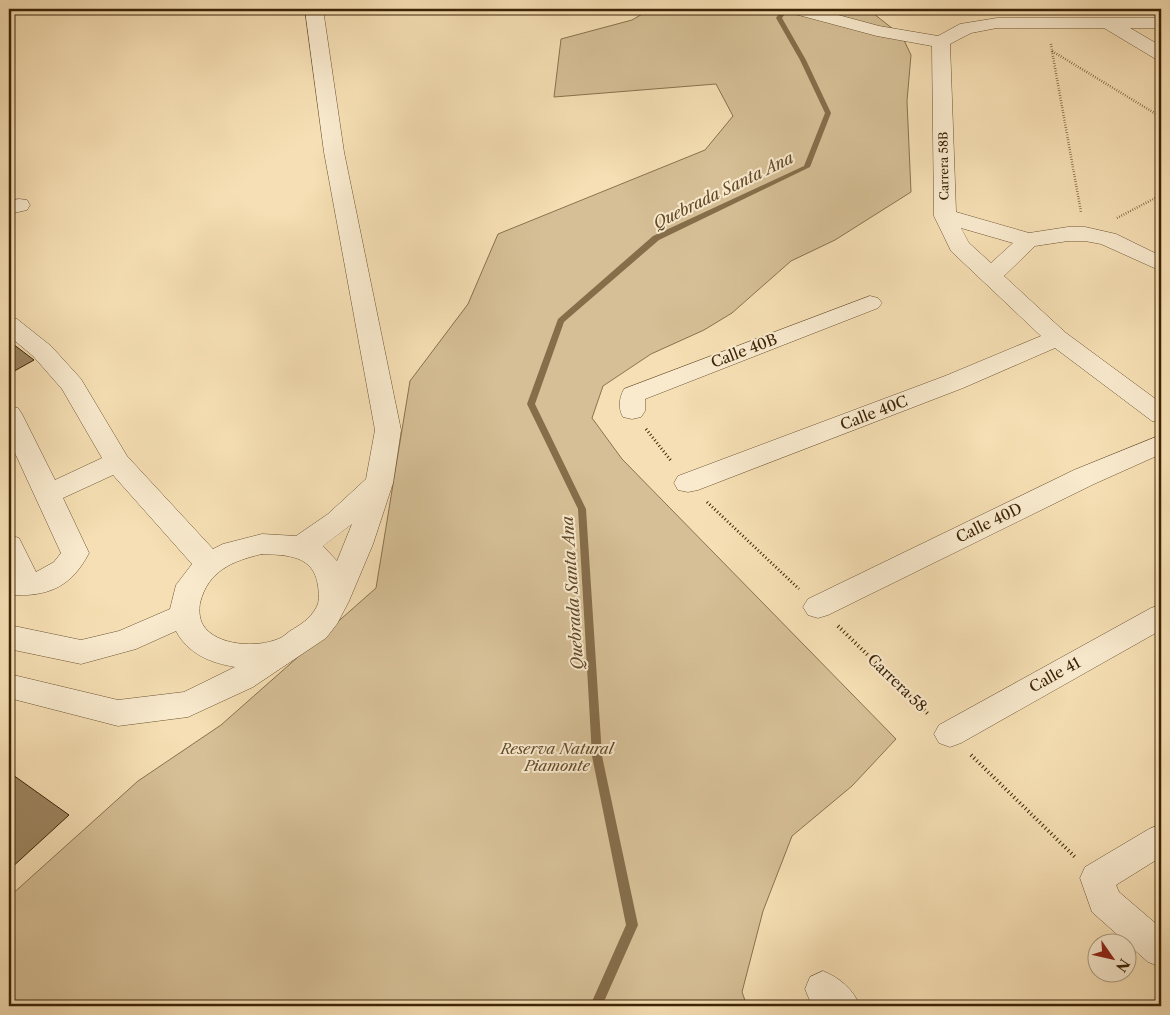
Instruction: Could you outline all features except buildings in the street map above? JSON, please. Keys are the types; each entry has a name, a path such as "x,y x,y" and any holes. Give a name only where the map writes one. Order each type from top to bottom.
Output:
{"street":[{"path":"9,686 118,713 188,704 242,678 299,642 315,630 328,616 359,544 379,482 388,430 334,152 314,9"},
{"path":"798,9 877,31 941,42 966,28 997,23 1161,23"},
{"path":"1106,23 1161,54"},
{"name":"Carrera 58B","path":"941,42 945,216 959,246 1058,338 1161,416"},
{"path":"945,216 1028,240 1068,234 1084,234 1108,239 1161,264"},
{"path":"990,276 1028,240"},
{"name":"Calle 40B","path":"632,411 633,395 870,303"},
{"path":"9,324 42,351 72,386 117,462 209,564"},
{"name":"Calle 40C","path":"688,483 954,382 1058,338"},
{"path":"9,414 75,553 70,564 55,576 18,585 9,545"},
{"name":"Calle 40D","path":"818,607 1084,477 1161,444"},
{"path":"48,494 117,462"},
{"path":"301,547 338,521 379,482"},
{"path":"299,642 282,650 244,656 210,648 198,639 189,628 184,615 186,594 192,583 209,564 237,549 254,544 286,544 301,547 326,563 333,575 334,601"},
{"path":"9,637 82,652 125,641 184,615"},
{"name":"Calle 41","path":"950,734 1161,616"},
{"path":"1161,839 1097,878 1104,901 1161,950"}],"path":[{"path":"1046,22 1084,234 1161,195"},
{"path":"1052,51 1161,117"},
{"name":"Carrera 58","path":"632,411 688,483 1097,878"}],"green space":[{"name":"Reserva Natural Piamonte","path":"651,9 873,9 874,14 902,36 911,55 907,101 911,192 835,240 791,261 732,313 704,330 651,354 603,386 592,418 622,459 896,739 852,786 792,836 763,911 742,992 747,1006 9,1006 9,897 138,781 221,725 376,588 410,381 468,304 498,234 705,150 733,116 716,84 554,97 561,39 632,20"}],"waterway":[{"name":"Quebrada Santa Ana","path":"596,1006 632,925 597,756 582,509 531,404 561,321 656,238 807,167 828,113 803,60 779,18 785,9"}]}
